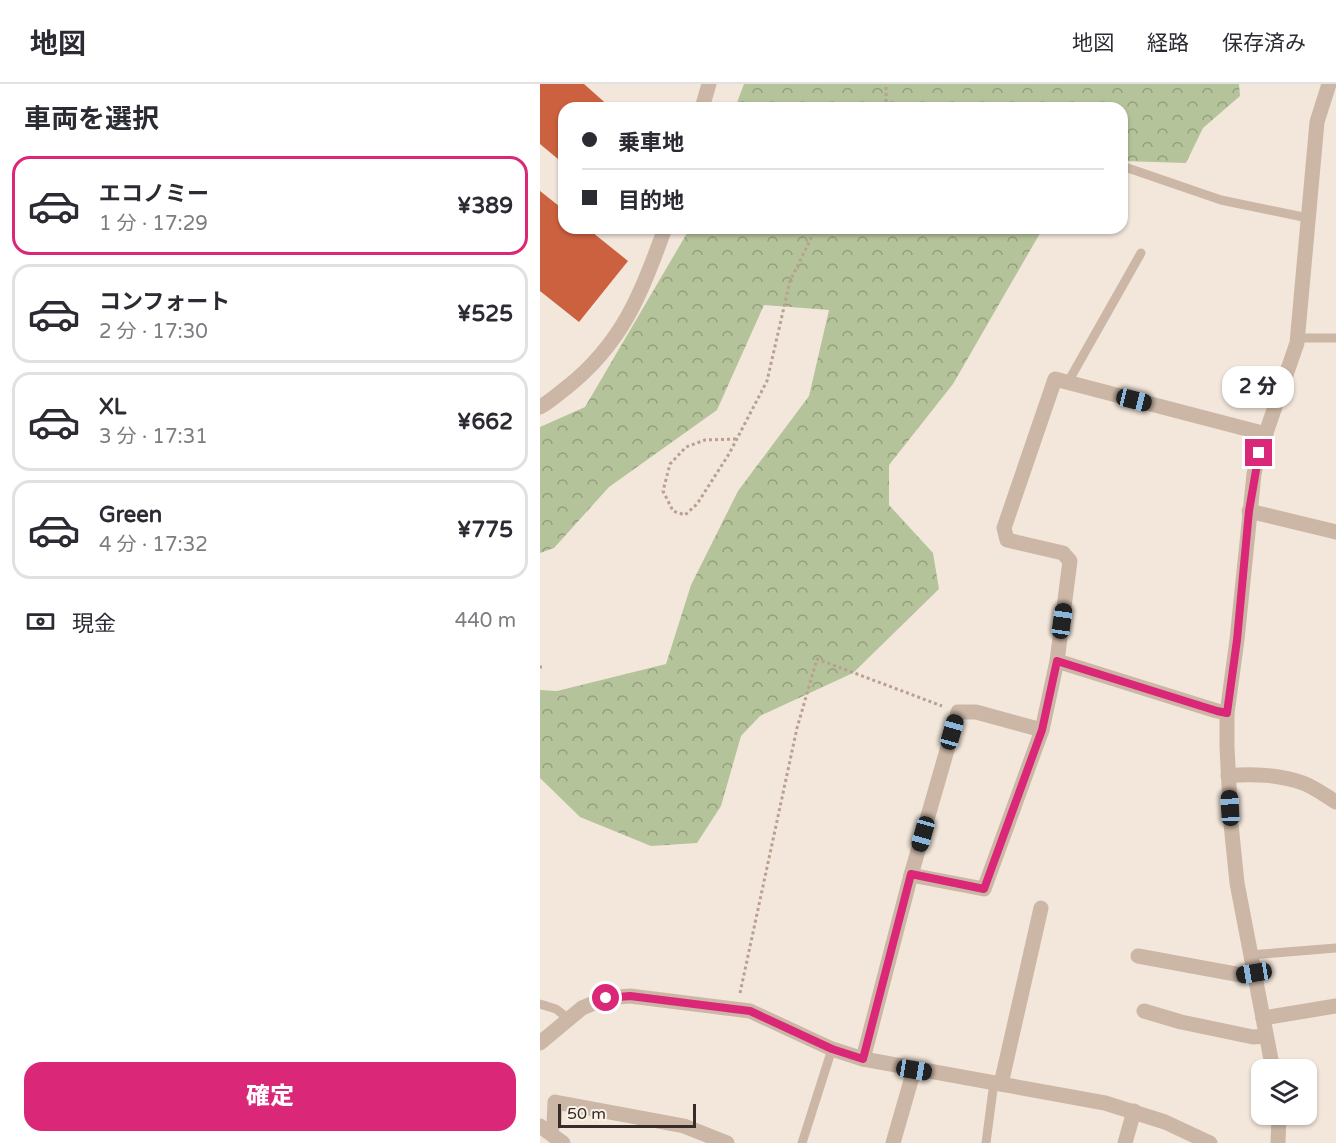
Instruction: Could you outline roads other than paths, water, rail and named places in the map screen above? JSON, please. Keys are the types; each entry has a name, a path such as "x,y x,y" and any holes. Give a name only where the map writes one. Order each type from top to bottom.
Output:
{"street":[{"path":"704,102 709,84"},
{"path":"1271,1059 1237,883 1228,776 1227,713 1254,474 1298,338 1317,122 1329,84"},
{"path":"540,407 595,363 610,345 643,288 663,234"},
{"path":"911,874 984,889 1042,730 1057,661 1070,561 1063,553 1007,540 1004,528 1055,378 1266,434"},
{"path":"1249,511 1336,532"},
{"path":"1057,661 1227,713"},
{"path":"863,1059 911,874 958,712 976,712 1042,730"},
{"path":"1228,776 1239,774 1304,783 1336,802"},
{"path":"997,1083 1041,908"},
{"path":"1138,956 1241,975 1254,973"},
{"path":"540,1043 582,1008 606,998 630,996 750,1011 832,1049 863,1059 1105,1103 1165,1122 1210,1143"},
{"path":"1263,1018 1336,1006"},
{"path":"1144,1011 1181,1022 1253,1037 1266,1036"},
{"path":"893,1143 914,1070"},
{"path":"564,1143 544,1129 554,1123 555,1102 684,1126 727,1143"},
{"path":"1125,1143 1134,1111"},
{"path":"1278,1143 1279,1125"}],"lane":[{"path":"1128,168 1221,200 1308,218"},
{"path":"1068,382 1141,253"},
{"path":"1298,338 1336,338"},
{"path":"1250,955 1336,948"},
{"path":"540,1004 556,1009 568,1019"},
{"path":"802,1143 832,1049"},
{"path":"986,1143 997,1083"}]}
